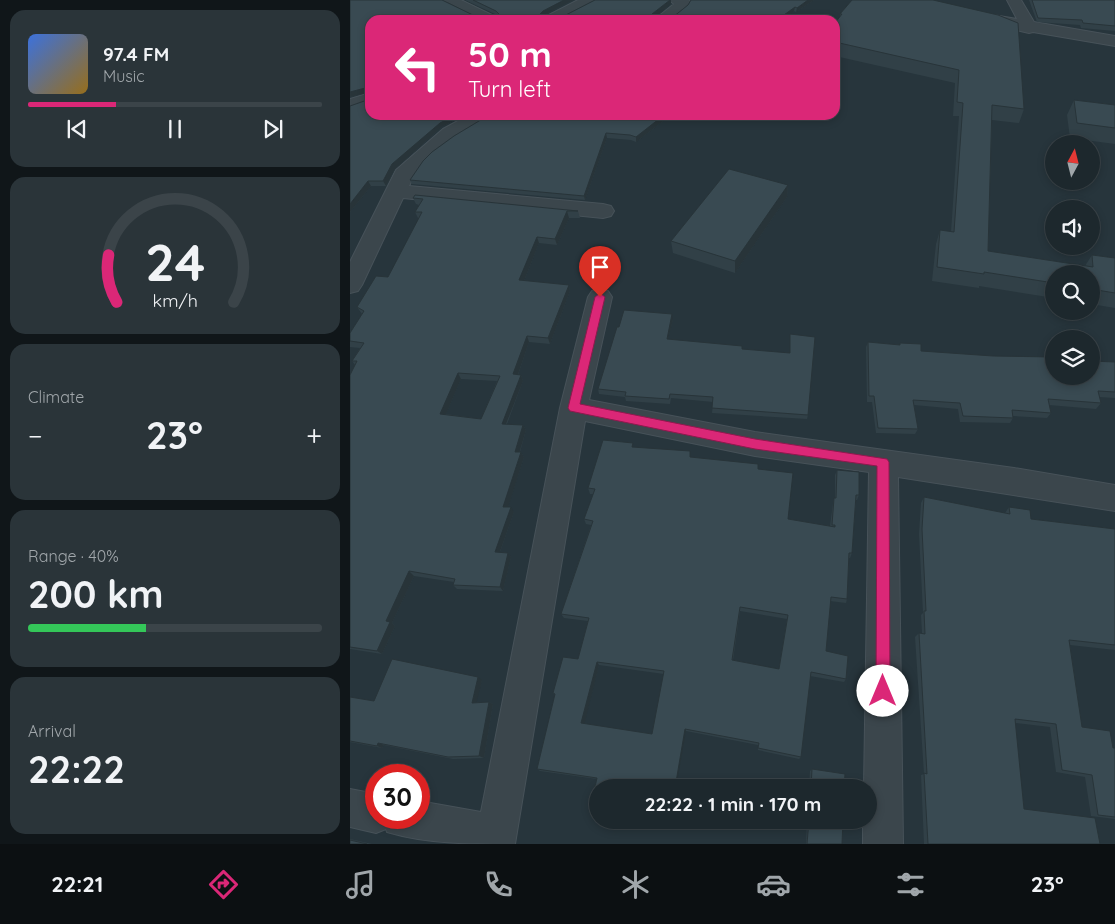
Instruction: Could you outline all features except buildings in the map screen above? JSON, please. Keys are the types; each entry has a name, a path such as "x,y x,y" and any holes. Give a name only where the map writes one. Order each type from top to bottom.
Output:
{"street":[{"path":"449,0 480,15"},
{"path":"560,15 590,0"},
{"path":"669,15 682,5 683,2 676,0"},
{"path":"1014,0 1029,28"},
{"path":"966,15 1029,28 1115,42"},
{"path":"350,105 365,100"},
{"path":"350,285 406,170 445,137 474,120"},
{"path":"396,191 603,210"},
{"path":"430,824 496,839 574,408 600,297"},
{"path":"574,408 755,444 1115,498"},
{"path":"883,462 884,844"},
{"path":"350,808 365,811"}],"route":[{"path":"600,297 574,408 755,444 883,462 883,691"}]}
